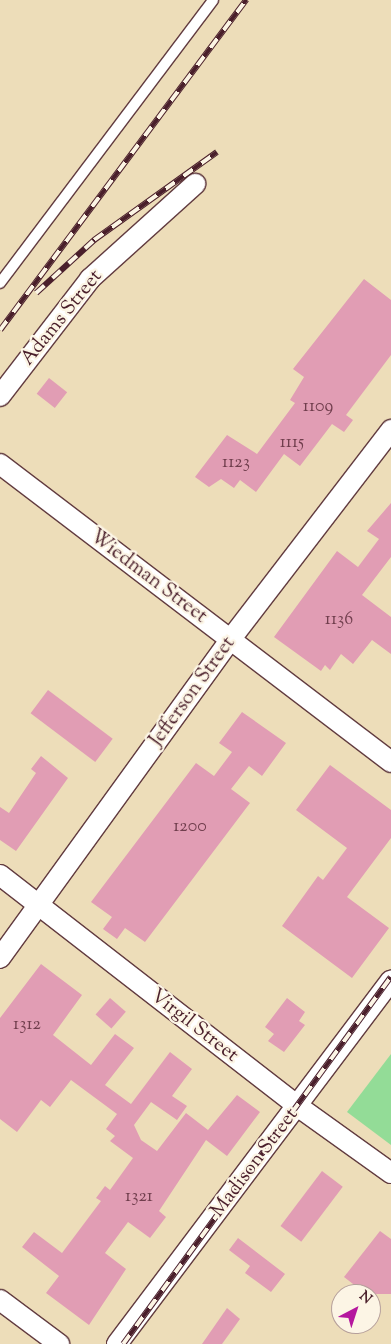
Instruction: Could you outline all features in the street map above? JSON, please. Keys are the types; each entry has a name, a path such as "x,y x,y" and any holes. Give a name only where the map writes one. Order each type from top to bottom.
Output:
{"street":[{"name":"Adams Street","path":"0,396 90,279 195,184"},
{"name":"Jefferson Street","path":"0,958 230,640 391,430"},
{"name":"Wiedman Street","path":"0,464 391,762"},
{"name":"Virgil Street","path":"0,876 298,1106 391,1173"},
{"name":"Madison Street","path":"117,1344 391,981"},
{"path":"0,1300 59,1344"}],"lane":[{"path":"0,283 213,0"}],"green space":[{"path":"391,1054 391,1145 347,1112"}],"building":[{"path":"364,279 391,300 391,355 346,415 353,420 344,432 332,424 300,466 284,454 256,492 240,480 234,488 221,479 209,487 195,477 227,435 257,454 295,403 290,400 304,377 293,369"},
{"path":"49,378 67,392 55,408 37,394"},
{"path":"391,503 391,557 362,595 391,617 391,654 372,640 353,664 341,654 330,670 325,665 321,671 274,637 337,551 358,567 379,539 367,531"},
{"path":"48,690 113,739 95,762 31,713"},
{"path":"242,712 286,743 262,776 249,766 231,789 250,803 145,942 125,928 117,939 103,929 112,917 91,902 196,763 214,776 232,752 219,743"},
{"path":"41,756 68,778 16,851 0,840 0,807 9,813 36,773 31,769"},
{"path":"330,765 391,810 391,838 347,897 389,928 352,978 282,926 318,876 323,880 347,848 296,810"},
{"path":"41,964 82,995 53,1035 91,1065 115,1034 134,1048 105,1085 131,1104 170,1052 192,1069 172,1096 187,1106 177,1120 151,1102 134,1125 141,1140 157,1151 186,1113 208,1130 237,1095 260,1112 227,1156 206,1140 159,1211 166,1217 150,1238 128,1222 105,1253 126,1269 89,1325 46,1293 59,1276 22,1247 34,1232 62,1253 101,1201 96,1198 105,1186 110,1190 133,1158 110,1141 115,1136 106,1129 117,1114 71,1080 50,1107 41,1100 17,1132 0,1119 0,1018"},
{"path":"110,998 126,1012 111,1028 96,1015"},
{"path":"287,998 305,1012 299,1021 305,1025 284,1052 268,1041 274,1034 265,1027"},
{"path":"322,1171 343,1187 301,1242 280,1226"},
{"path":"380,1231 391,1239 391,1294 381,1294 381,1284 353,1284 344,1277"},
{"path":"238,1238 285,1274 271,1292 245,1273 250,1266 229,1250"},
{"path":"227,1308 240,1319 222,1344 202,1344"}],"railway":[{"path":"0,330 246,0"},
{"path":"36,293 94,240 217,152"},
{"path":"123,1344 391,977"}]}
